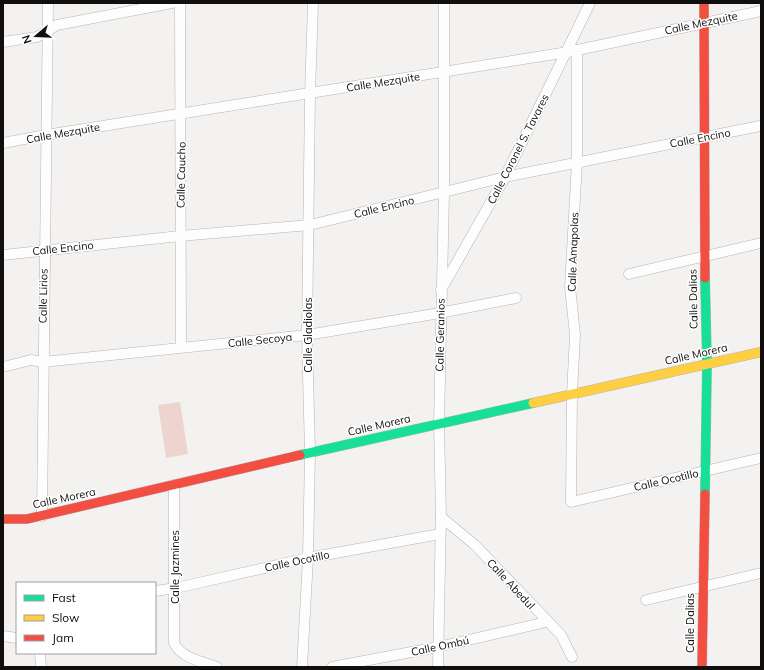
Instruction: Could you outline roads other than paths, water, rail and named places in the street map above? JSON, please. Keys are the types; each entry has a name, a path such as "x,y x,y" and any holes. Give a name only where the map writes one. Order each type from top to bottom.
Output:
{"street":[{"name":"Calle Lirios","path":"42,516 48,3"},
{"path":"3,42 37,37 57,25 172,3"},
{"name":"Calle Caucho","path":"180,3 181,348"},
{"name":"Calle Gladiolas","path":"302,667 308,558 310,453 307,335 310,225 310,94 313,3"},
{"name":"Calle Geranios","path":"438,667 440,534 442,517 439,424 440,313 444,193 444,3"},
{"path":"581,3 583,17"},
{"name":"Calle Coronel S. Tavares","path":"441,292 505,178 573,51 583,17 590,3"},
{"name":"Calle Dalias","path":"702,667 702,587 707,364 704,255 704,3"},
{"name":"Calle Mezquite","path":"3,144 46,135 573,51 703,22 761,11"},
{"name":"Calle Amapolas","path":"571,502 572,394 575,335 570,287 577,162 573,51"},
{"name":"Calle Encino","path":"3,255 44,249 310,225 577,162 760,126"},
{"path":"629,274 704,255 761,243"},
{"name":"Calle Secoya","path":"3,367 31,360 43,362 307,335 440,313 516,298"},
{"name":"Calle Morera","path":"3,519 27,519 42,516 310,453 761,352"},
{"name":"Calle Ocotillo","path":"571,502 761,458"},
{"name":"Calle Jazmines","path":"174,485 176,588 173,636 177,649 182,653 217,667"},
{"name":"Calle Abedul","path":"442,517 475,545 546,622 561,635 572,658"},
{"name":"Calle Ocotillo","path":"156,591 176,588 308,558 440,534"},
{"path":"646,600 761,573"},
{"name":"Calle Ombú","path":"332,667 438,647 546,622"},
{"path":"3,636 16,638"},
{"path":"40,654 41,667"}]}
